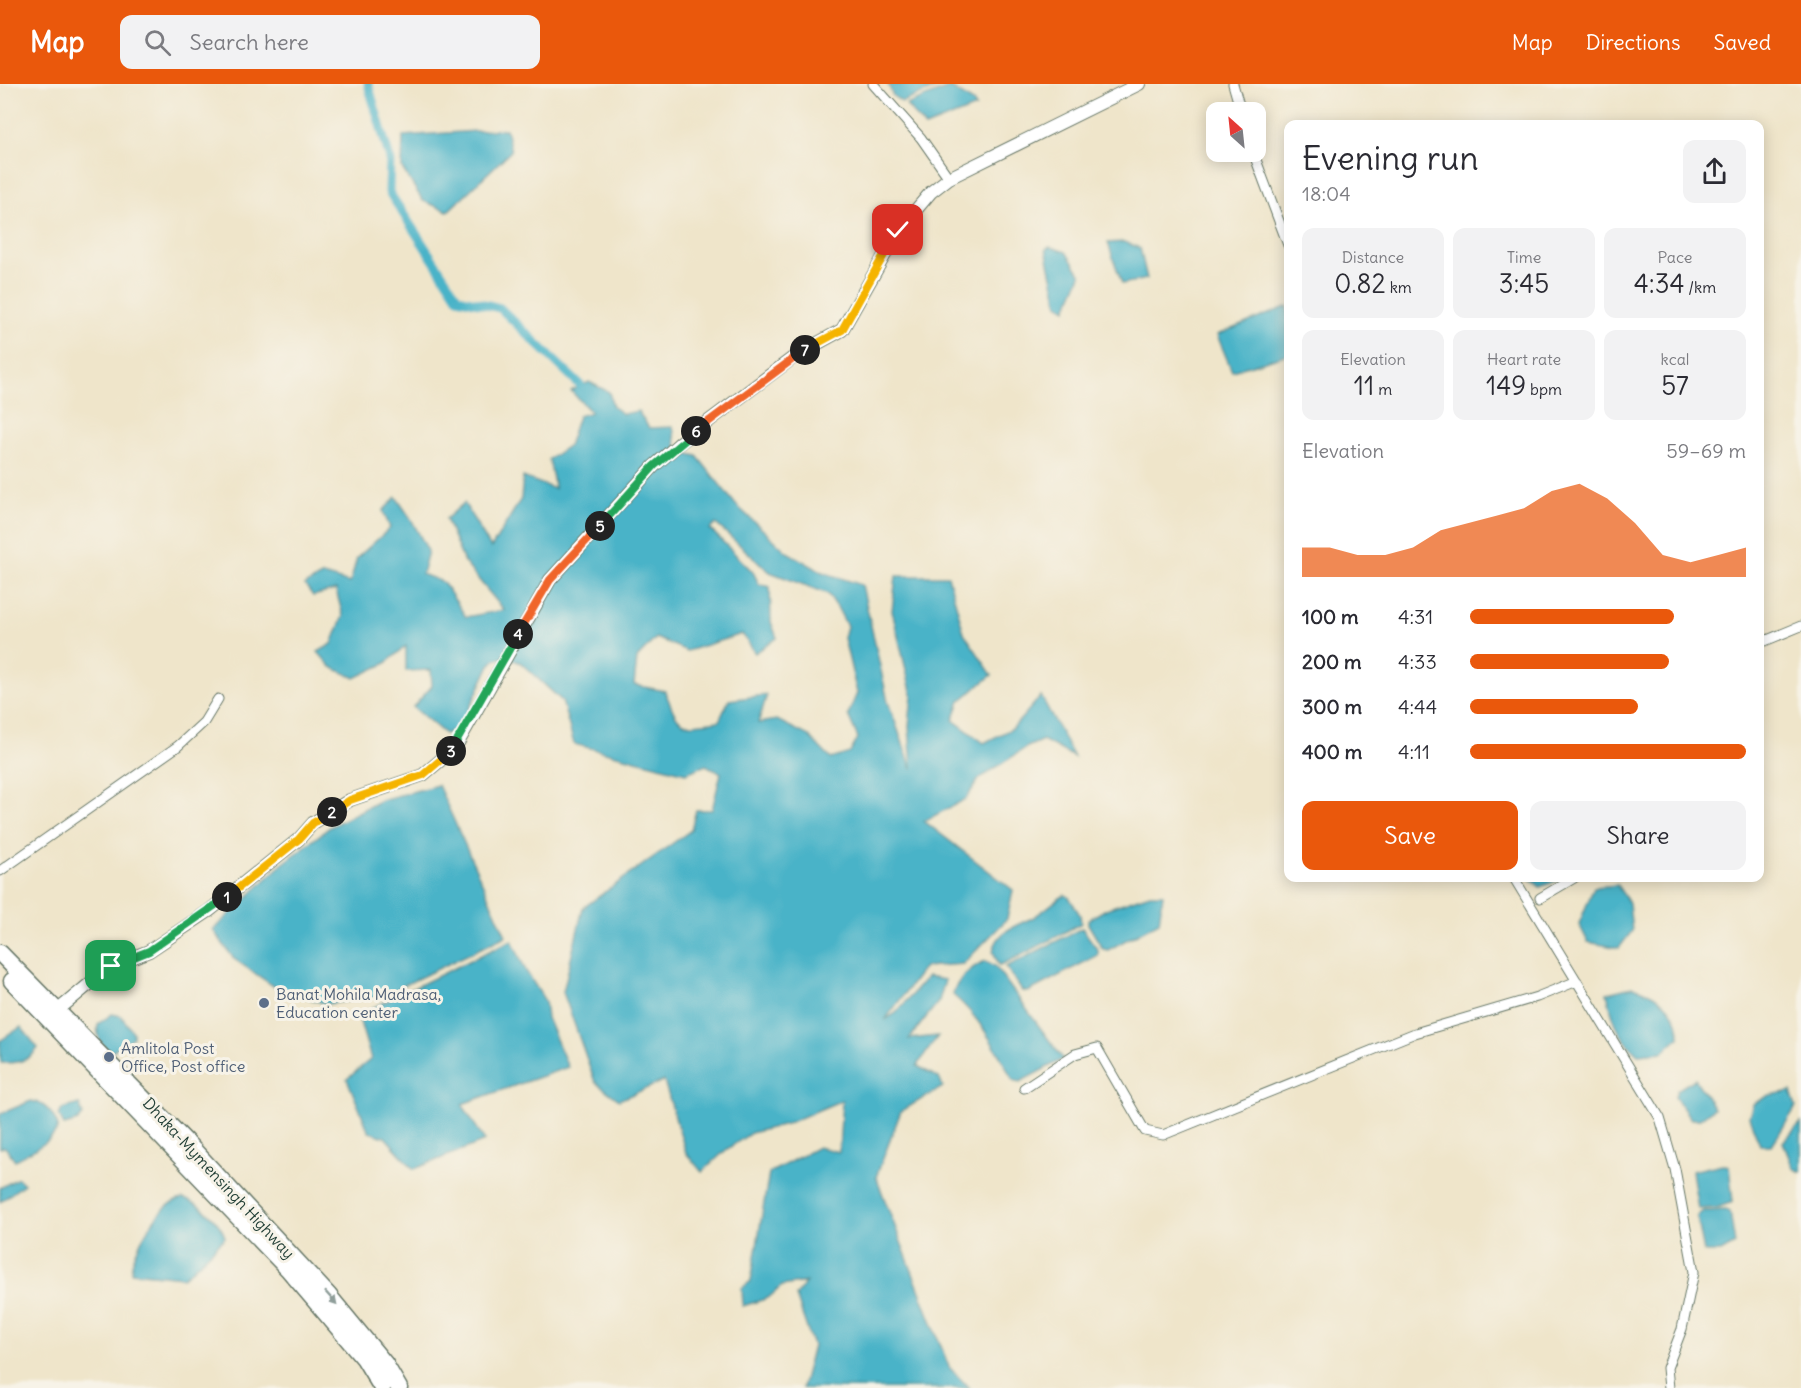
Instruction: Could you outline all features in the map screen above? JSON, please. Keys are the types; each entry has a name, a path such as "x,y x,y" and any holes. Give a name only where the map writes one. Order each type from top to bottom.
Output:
{"highway":[{"name":"Dhaka-Mymensingh Highway","path":"0,953 53,1015 289,1270 364,1358 382,1388"},
{"name":"Dhaka-Mymensingh Highway","path":"0,968 53,1015 329,1296 385,1364 399,1388"}],"street":[{"path":"873,84 921,138 950,178"},
{"path":"53,1015 111,966 149,951 208,911 299,839 313,823 350,800 423,775 455,747 550,580 654,466 681,442 798,354 842,330 898,230 930,192 950,178 1139,84"},
{"path":"1233,84 1238,102"},
{"path":"1257,162 1284,233"},
{"path":"1764,641 1801,626"},
{"path":"0,871 178,746 204,722 218,699"},
{"path":"1517,882 1660,1118 1675,1169 1694,1272 1682,1329 1667,1368 1669,1388"},
{"path":"1540,898 1567,882"},
{"path":"1024,1088 1075,1054 1097,1048 1145,1131 1162,1135 1415,1033 1537,998 1577,981"}],"water":[{"path":"888,84 946,84 902,102 893,96"},
{"path":"950,87 973,102 976,107 925,127 906,105"},
{"path":"506,129 511,151 448,211 423,201 402,168 403,136"},
{"path":"1124,242 1140,248 1147,279 1122,284 1108,243"},
{"path":"1050,247 1066,252 1081,275 1066,309 1058,304 1046,249"},
{"path":"1284,308 1284,355 1232,371 1217,335"},
{"path":"589,382 609,392 613,407 623,414 638,411 649,428 673,427 677,451 697,456 736,505 787,552 822,572 862,585 888,702 912,769 909,726 912,695 892,611 896,576 948,576 964,633 992,675 960,701 953,720 984,743 1013,728 1041,696 1074,757 1043,740 1027,747 979,779 966,799 924,821 1013,890 1007,919 963,964 924,967 885,1020 896,1013 927,977 945,980 939,1001 909,1039 938,1036 917,1066 939,1078 943,1087 901,1111 876,1177 949,1367 969,1388 802,1388 813,1346 796,1296 806,1282 782,1286 768,1298 743,1306 742,1288 751,1281 769,1173 818,1147 839,1152 842,1100 786,1124 751,1133 726,1150 702,1172 686,1153 664,1081 619,1100 595,1082 563,992 583,908 691,830 696,810 712,810 721,773 706,765 686,773 574,744 562,701 521,663 507,657 496,659 490,665 461,726 445,734 413,707 432,686 431,670 406,671 406,646 386,663 355,678 331,667 318,652 332,644 343,616 336,590 313,596 305,585 323,575 350,583 357,558 390,528 383,511 396,497 428,551 422,574 443,582 466,617 504,610 464,562 446,519 464,503 491,548 521,499 523,477 555,489 549,459 568,446 578,416 591,412 571,391","holes":["716,524 770,572 828,594 847,626 844,638 857,693 848,715 858,738 850,753 831,759 809,736 777,720 758,723 767,695 729,700 719,721 688,724 678,719 665,691 634,685 637,658 656,638 687,651 742,634 755,653 777,638 771,622 770,587 759,584 753,572 710,529"]},
{"path":"438,785 506,936 380,997 326,1004 275,987 234,959 213,930 280,866 330,827 381,800"},
{"path":"1534,882 1553,882 1540,887"},
{"path":"1617,885 1629,903 1632,931 1619,948 1588,942 1579,924 1594,887"},
{"path":"1150,894 1163,894 1159,922 1108,950 1103,949 1088,924 1088,920 1106,909"},
{"path":"1065,895 1069,897 1080,915 1081,923 999,965 993,951 1003,933 1036,916"},
{"path":"1082,928 1098,950 1098,955 1028,992 1022,991 1006,967"},
{"path":"512,940 526,971 545,1001 547,1018 568,1067 462,1104 485,1141 414,1169 385,1137 369,1132 347,1079 371,1059 358,1015"},
{"path":"986,961 995,966 1063,1059 1020,1082 1013,1080 980,1024 953,995 957,984 965,974"},
{"path":"1632,987 1658,998 1675,1018 1679,1037 1663,1052 1638,1054 1625,1041 1617,1026 1607,993"},
{"path":"112,1014 121,1016 133,1032 133,1037 111,1052 102,1044 98,1036 98,1024"},
{"path":"21,1027 38,1048 22,1061 1,1063 0,1041"},
{"path":"1695,1079 1714,1108 1700,1119 1691,1119 1675,1097 1677,1090"},
{"path":"1791,1091 1796,1107 1772,1145 1760,1145 1749,1117 1753,1104 1770,1095"},
{"path":"31,1101 48,1109 58,1126 56,1132 46,1142 15,1160 5,1147 0,1148 0,1114"},
{"path":"79,1104 83,1115 78,1121 64,1125 59,1116 62,1109"},
{"path":"1801,1123 1801,1172 1793,1168 1783,1142"},
{"path":"1722,1164 1729,1166 1733,1202 1716,1208 1698,1209 1692,1171"},
{"path":"18,1178 24,1184 0,1202 0,1188"},
{"path":"183,1199 196,1204 208,1213 219,1225 225,1237 183,1277 131,1272 136,1252 148,1228 165,1209"},
{"path":"1726,1210 1730,1212 1735,1244 1721,1252 1704,1252 1697,1216 1703,1211"}],"waterway":[{"path":"368,84 390,159 389,192 458,298 500,308 581,386"}],"place":[{"name":"Banat Mohila Madrasa, Education center","path":"264,1003"},
{"name":"Amlitola Post Office, Post office","path":"109,1057"}],"route":[{"path":"111,966 149,951 208,911 299,839 313,823 350,800 423,775 455,747 550,580 654,466 681,442 798,354 842,330 898,230"}]}
